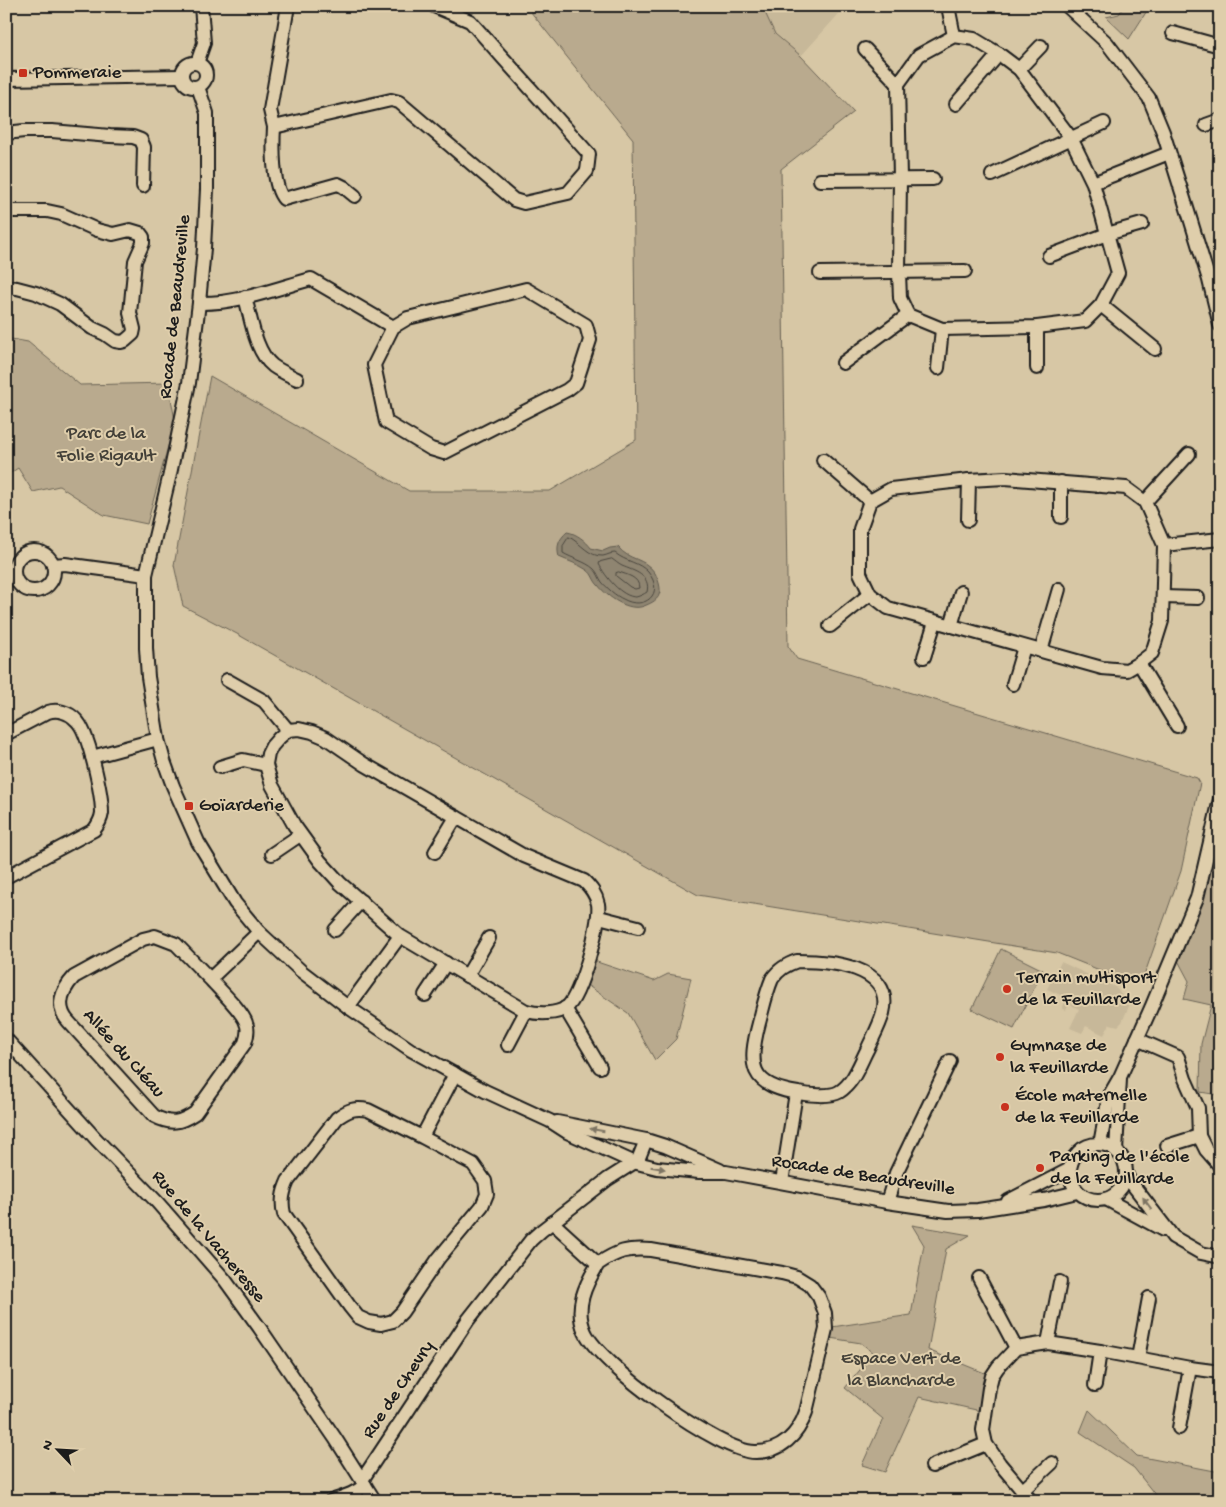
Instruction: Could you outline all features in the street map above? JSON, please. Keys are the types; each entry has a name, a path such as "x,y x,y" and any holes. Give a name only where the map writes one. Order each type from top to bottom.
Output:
{"street":[{"path":"197,63 204,43 201,6"},
{"path":"288,6 270,110 274,127 273,157 279,194 284,199 338,184 355,196"},
{"path":"274,127 391,100 398,102 514,200 524,202 568,193 587,171 589,154 470,21 434,6"},
{"path":"948,6 954,36"},
{"path":"1067,6 1107,44 1149,98 1163,132 1169,154 1214,278 1220,325"},
{"path":"1173,33 1220,46"},
{"path":"954,36 974,38 1019,69 1071,138 1094,183 1118,272 1101,305 1085,322 1037,326 942,329 908,315 900,298 898,84 919,55 954,36"},
{"path":"1019,69 1041,46"},
{"path":"865,49 898,84"},
{"path":"956,104 999,54"},
{"path":"191,63 197,63 202,66 206,74 204,82 198,87 190,87 182,79 182,72 191,63"},
{"path":"6,79 182,76"},
{"name":"Rocade de Beaudreville","path":"198,87 207,113 207,189 199,303 189,383 146,575 146,648 148,677 158,739 164,761 198,842 235,902 259,932 301,972 410,1050 514,1105 550,1121 567,1132 633,1162 657,1168 699,1172 726,1172 887,1202 948,1211 978,1210 1044,1200 1077,1192"},
{"path":"1206,125 1220,120"},
{"path":"992,176 1104,123"},
{"path":"6,133 52,131 133,137 141,140 144,147 143,186"},
{"path":"1094,183 1169,154"},
{"path":"820,180 933,178"},
{"path":"6,211 54,212 96,230 113,234 130,230 140,233 143,237 143,243 135,260 130,314 134,329 133,334 126,341 115,341 106,334 92,328 60,304 36,293 6,287"},
{"path":"1049,256 1108,234 1142,224"},
{"path":"820,273 965,271"},
{"path":"199,303 216,303 246,297 311,279 393,327"},
{"path":"526,289 586,325 590,340 576,383 567,390 444,453 431,449 386,422 374,365 393,327 408,318 526,289"},
{"path":"246,297 258,343 264,356 272,365 297,379"},
{"path":"1101,305 1155,349"},
{"path":"843,363 908,315"},
{"path":"1037,326 1037,368"},
{"path":"938,368 942,329"},
{"path":"1145,502 1189,454"},
{"path":"823,460 870,502"},
{"path":"1005,478 1126,488 1145,502 1164,545 1162,621 1152,653 1140,663 1127,670 1102,668 888,608 870,594 860,573 860,529 870,502 891,489 1005,478"},
{"path":"968,520 969,480"},
{"path":"1061,482 1061,517"},
{"path":"1164,545 1220,539"},
{"path":"53,565 65,564 146,575"},
{"path":"1041,652 1059,589"},
{"path":"951,626 961,592"},
{"path":"830,626 870,594"},
{"path":"1163,597 1198,598"},
{"path":"924,657 935,622"},
{"path":"1013,684 1024,646"},
{"path":"1140,663 1177,726"},
{"path":"228,680 264,701 288,730"},
{"path":"6,734 55,710 76,719 83,728 92,757 102,814 100,823 94,830 6,877"},
{"path":"288,730 305,730 326,738 364,764 524,856 584,881 591,888 596,897 599,917 584,972 572,1000 566,1008 548,1013 526,1011 400,936 340,883 300,835 272,785 266,765 268,754 272,746 288,730"},
{"path":"92,757 158,739"},
{"path":"220,767 243,760 266,765"},
{"path":"1100,1144 1110,1096 1137,1039 1197,898 1219,805"},
{"path":"435,852 456,817"},
{"path":"272,854 300,835"},
{"path":"336,930 361,902"},
{"path":"599,917 638,927"},
{"path":"210,979 259,932"},
{"name":"Allée du Cléau","path":"155,936 176,944 210,979 240,1013 246,1022 248,1033 245,1043 195,1113 184,1120 173,1122 154,1116 63,1016 60,1008 67,984 74,977 143,939 155,936"},
{"path":"348,1007 400,936"},
{"path":"467,976 489,938"},
{"path":"797,961 860,970 872,977 882,988 884,999 883,1012 873,1038 853,1078 837,1094 811,1095 796,1093 771,1085 762,1079 754,1064 753,1046 772,979 786,965 797,961"},
{"path":"425,995 446,963"},
{"path":"566,1008 600,1068"},
{"path":"508,1045 526,1011"},
{"name":"Rue de la Vacheresse","path":"6,1039 96,1139 157,1202 225,1280 259,1326 375,1501"},
{"path":"1137,1039 1178,1057 1198,1108 1199,1136 1206,1150 1220,1166"},
{"path":"887,1202 896,1173 950,1061"},
{"path":"422,1137 455,1074"},
{"path":"1116,1151 1120,1077"},
{"path":"782,1182 796,1093"},
{"path":"359,1108 368,1110 422,1137 473,1164 485,1181 486,1194 482,1206 438,1259 402,1312 393,1321 381,1324 369,1322 358,1317 350,1307 284,1214 282,1204 283,1192 288,1181 337,1118 346,1111 359,1108"},
{"name":"Rocade de Beaudreville","path":"550,1121 646,1140 726,1172"},
{"path":"1167,1146 1199,1136"},
{"path":"633,1162 638,1160 646,1140"},
{"path":"1126,1173 1124,1182 1114,1195 1098,1200 1091,1200 1077,1192 1070,1177 1072,1161 1083,1148 1100,1144 1108,1146 1122,1158 1129,1180 1173,1238 1201,1253 1220,1257"},
{"path":"608,1152 612,1167 608,1179"},
{"name":"Rue de Chevry","path":"363,1483 468,1320 532,1240 552,1222 633,1162"},
{"name":"Rocade de Beaudreville","path":"995,1207 1070,1169"},
{"path":"1106,1199 1168,1233"},
{"path":"552,1222 598,1264"},
{"path":"651,1250 782,1273 797,1277 810,1285 819,1297 825,1313 826,1329 806,1412 802,1423 794,1434 783,1445 770,1450 756,1452 730,1446 684,1420 645,1392 610,1363 592,1344 584,1331 581,1317 582,1298 588,1280 598,1264 622,1251 651,1250"},
{"path":"979,1278 1016,1348"},
{"path":"1048,1343 1060,1282"},
{"path":"1138,1358 1149,1298"},
{"path":"1052,1464 1026,1496 986,1444 983,1430 992,1376 1016,1348 1048,1343 1220,1372"},
{"path":"1095,1385 1100,1351"},
{"path":"1179,1428 1190,1368"},
{"path":"932,1466 986,1444"},
{"path":"331,1501 359,1491 363,1483"}],"shaded area":[{"path":"762,6 846,6 801,56 775,33"},
{"path":"1061,962 1117,988 1129,1006 1122,1022 1118,1026 1110,1024 1104,1035 1086,1026 1082,1033 1070,1028 1079,1009 1069,1004 1066,1010 1062,1009 1067,998 1047,989"}],"green space":[{"path":"526,6 762,6 775,34 801,56 854,112 781,169 788,646 797,659 1197,778 1200,783 1181,871 1144,976 1122,979 1057,953 698,895 237,634 183,606 174,565 210,376 409,491 550,491 636,440 633,139"},
{"path":"1124,6 1150,6 1129,39 1106,17 1119,14"},
{"name":"Parc de la Folie Rigault","path":"6,338 28,342 80,385 168,383 175,420 147,524 104,515 59,486 33,492 18,468 6,476"},
{"path":"1217,807 1220,808 1220,1095 1200,1092 1201,1044 1211,1005 1184,999 1189,981 1174,953"},
{"name":"Terrain multisport de la Feuillarde","path":"1001,949 1043,970 1014,1029 972,1009"},
{"path":"588,959 654,981 668,974 691,978 676,1039 655,1060 628,1013 581,981"},
{"name":"Espace Vert de la Blancharde","path":"912,1225 970,1235 946,1249 928,1350 992,1376 985,1412 919,1397 885,1472 862,1465 883,1419 845,1388 874,1353 861,1343 830,1338 832,1327 911,1315 924,1245"},
{"path":"1089,1410 1137,1456 1220,1472 1220,1501 1160,1501 1134,1468 1080,1432"}],"water":[{"path":"567,532 580,538 591,548 603,551 618,547 627,555 646,564 655,573 658,581 660,593 658,597 655,601 638,607 625,605 613,598 602,590 591,573 577,564 559,557 559,543"}],"place":[{"name":"Pommeraie","path":"23,73"},
{"name":"Goïarderie","path":"189,806"},
{"name":"Terrain multisport de la Feuillarde","path":"1007,989"},
{"name":"Gymnase de la Feuillarde","path":"1000,1057"},
{"name":"École maternelle de la Feuillarde","path":"1005,1107"},
{"name":"Parking de l'école de la Feuillarde","path":"1040,1168"}]}
